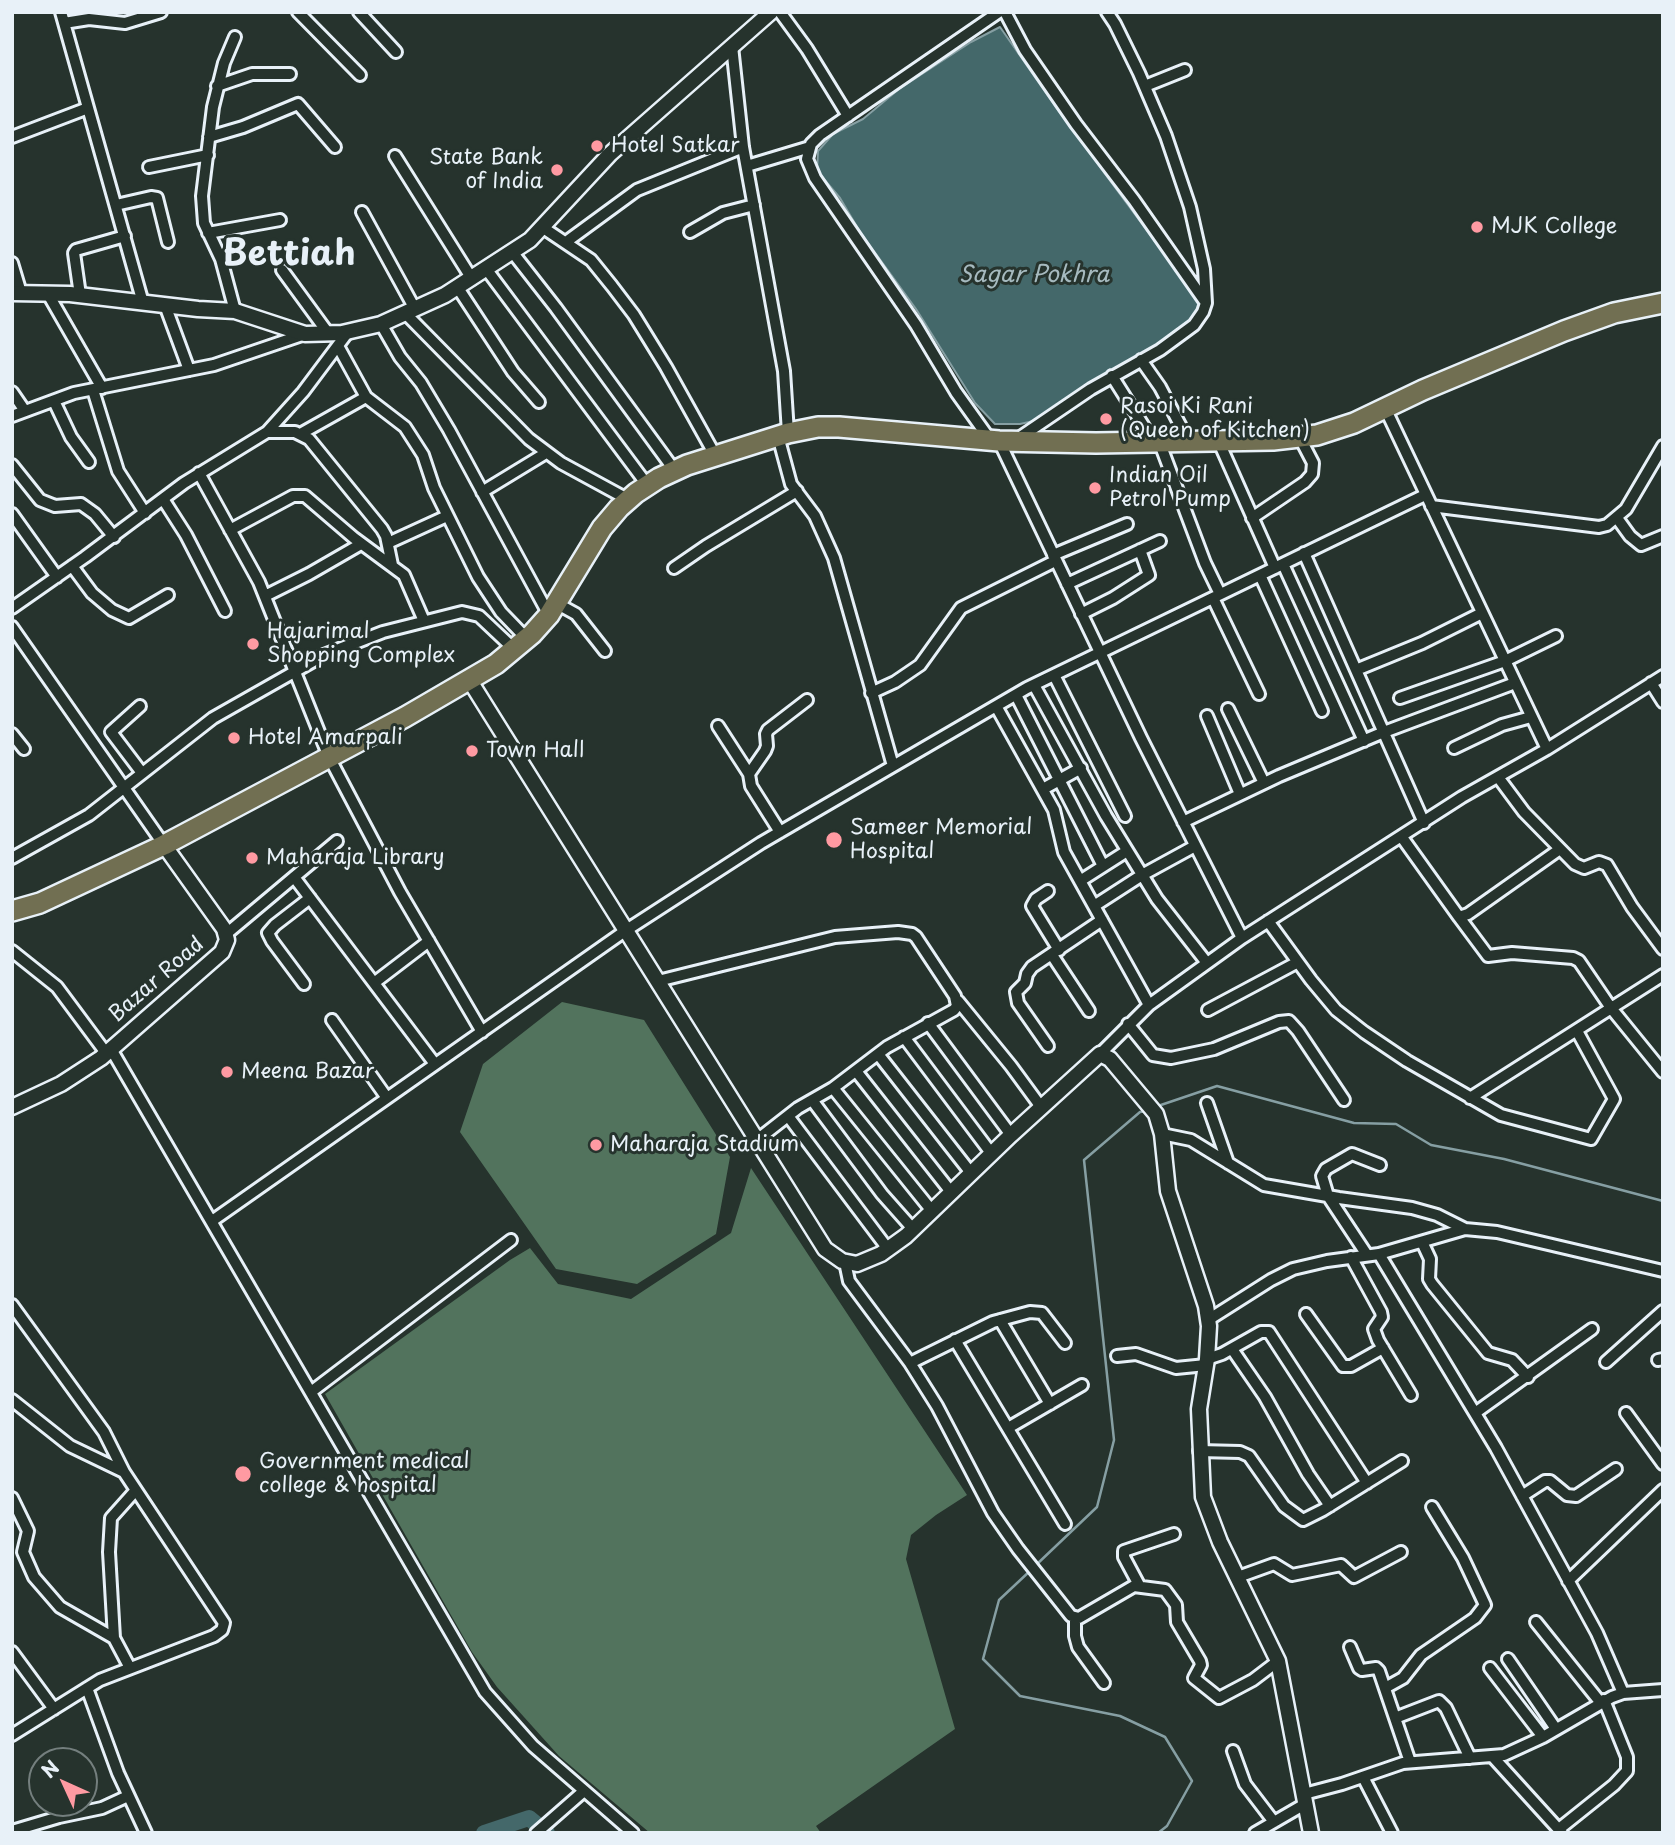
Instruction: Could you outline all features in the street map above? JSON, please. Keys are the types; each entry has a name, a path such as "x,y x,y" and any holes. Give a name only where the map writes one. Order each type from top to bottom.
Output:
{"highway":[{"path":"12,911 40,903 163,845 470,681 521,644 552,609 602,528 629,500 675,471 715,456 783,434 839,427 1001,441 1096,443 1300,438 1335,430 1492,360 1584,323 1663,303"}],"street":[{"path":"143,303 62,18 125,23 161,12"},
{"path":"298,12 360,75"},
{"path":"359,12 396,52"},
{"path":"999,12 820,135 810,147 807,159 815,178 916,325 956,392 1001,441 1099,653 1242,938"},
{"path":"1005,12 1025,50 1076,124 1134,200 1206,303"},
{"path":"12,263 17,293 80,295 235,311 305,334 348,332 381,324 410,311 458,288 513,253 530,240 610,154 772,13 807,49 848,116"},
{"path":"1001,441 1160,350 1194,325 1206,303 1204,269 1190,207 1166,136 1111,14"},
{"path":"235,37 217,86 202,196 204,223 221,259 235,311"},
{"path":"732,46 743,147 784,371 783,434 789,477 815,516 834,558 893,766"},
{"path":"1144,86 1185,70"},
{"path":"217,86 252,74 290,74"},
{"path":"209,137 243,127 298,104 335,147"},
{"path":"12,137 89,108"},
{"path":"566,242 637,190 743,147"},
{"path":"747,166 810,147"},
{"path":"149,167 208,155"},
{"path":"395,156 472,279"},
{"path":"116,205 157,198 168,242"},
{"path":"691,232 723,213 754,205"},
{"path":"362,212 410,311 529,439 546,453 629,500"},
{"path":"208,233 280,220"},
{"path":"542,227 591,260 634,315 715,456"},
{"path":"80,295 74,257 76,250 125,236"},
{"path":"513,253 675,471"},
{"path":"282,270 328,334"},
{"path":"486,270 648,486"},
{"path":"458,288 513,372 539,402"},
{"path":"48,294 97,389 118,471 145,513"},
{"path":"165,305 189,370"},
{"path":"381,324 400,357 421,383 443,419 482,492 552,609 576,614 605,651"},
{"path":"12,608 114,537 199,473 267,432 303,393 348,332"},
{"path":"12,416 74,393 214,365 305,334"},
{"path":"338,346 366,397 405,427 423,455 447,516 490,597 521,644"},
{"path":"1141,360 1160,387 1188,440"},
{"path":"1112,376 1156,441 1259,694"},
{"path":"12,392 25,411"},
{"path":"267,432 302,433 366,397"},
{"path":"54,401 71,436 89,462"},
{"path":"1385,408 1547,749"},
{"path":"302,433 344,480 382,529 392,565"},
{"path":"1252,518 1305,482 1312,474 1313,463 1300,438"},
{"path":"1219,440 1252,518 1279,566 1364,741"},
{"path":"1431,506 1587,527 1607,525 1617,518 1630,502 1663,446"},
{"path":"482,492 546,453"},
{"path":"12,465 40,499 55,506 81,505 95,514 114,537"},
{"path":"199,473 265,596 329,757 400,892 482,1032"},
{"path":"674,568 797,491"},
{"path":"230,530 299,495 310,499 361,544 392,565 408,580 424,621"},
{"path":"212,1221 719,868 1034,685 1425,495"},
{"path":"163,499 196,554 225,611"},
{"path":"12,514 57,577"},
{"path":"388,543 447,516"},
{"path":"1617,518 1630,536 1641,545 1663,536"},
{"path":"872,693 920,665 961,608 1054,558 1127,524"},
{"path":"1066,584 1160,541"},
{"path":"265,596 361,544"},
{"path":"1081,614 1149,575 1140,550"},
{"path":"1304,554 1424,823"},
{"path":"72,566 92,593 112,610 129,618 168,595"},
{"path":"1260,575 1322,710"},
{"path":"12,858 89,815 213,718 324,654 361,640 462,612 472,612 521,644"},
{"path":"1356,670 1422,643 1482,613"},
{"path":"12,627 163,845"},
{"path":"1400,698 1505,661 1556,636"},
{"path":"1054,675 1125,816"},
{"path":"470,681 825,1249 845,1262 857,1264 888,1249 913,1229 1149,1005 1268,921 1401,836 1663,676"},
{"path":"1183,822 1264,783 1384,732 1515,683"},
{"path":"1651,683 1663,702"},
{"path":"1034,685 1127,851 1157,899 1207,963"},
{"path":"1016,695 1102,866"},
{"path":"749,774 765,751 768,730 807,700"},
{"path":"140,706 111,732 142,773"},
{"path":"996,706 1054,810 1062,846 1149,1005"},
{"path":"1228,709 1264,783"},
{"path":"1207,716 1240,794"},
{"path":"1454,748 1502,725 1531,717"},
{"path":"718,726 749,774 751,786 780,832"},
{"path":"12,734 24,749"},
{"path":"1043,789 1081,768"},
{"path":"1498,777 1524,812 1580,867 1599,862 1607,865 1632,907 1663,948"},
{"path":"1401,836 1488,956 1512,953 1573,958 1579,961 1611,1008 1663,1072"},
{"path":"225,935 337,841"},
{"name":"Bazar Road","path":"12,1107 61,1084 108,1051 222,952 227,940 210,907 163,845"},
{"path":"1094,906 1142,875 1195,846"},
{"path":"1459,917 1468,914 1560,849"},
{"path":"1080,881 1127,851"},
{"path":"294,877 435,1064"},
{"path":"1048,891 1036,899 1032,906 1089,1011"},
{"path":"304,984 268,933 310,898"},
{"path":"1048,1046 1015,996 1016,992 1025,983 1029,971 1102,920"},
{"path":"1268,921 1317,987 1348,1020 1407,1061 1501,1115 1591,1139 1614,1099 1577,1031"},
{"path":"658,981 835,937 905,933 916,937 958,1001 1041,1107"},
{"path":"374,982 429,941"},
{"path":"12,951 57,987 108,1051 212,1221 485,1692 533,1746 633,1833"},
{"path":"1208,1010 1298,962"},
{"path":"1470,1098 1611,1008 1661,981"},
{"path":"757,1140 878,1054 954,1010 958,1001"},
{"path":"332,1020 387,1098"},
{"path":"1128,1024 1153,1055 1171,1058 1214,1049 1289,1021 1344,1100"},
{"path":"928,1024 1011,1135"},
{"path":"904,1037 991,1153"},
{"path":"878,1054 971,1173"},
{"path":"1100,1054 1110,1059 1151,1109 1162,1134 1168,1191 1206,1306 1208,1320 1206,1362 1199,1409 1203,1497 1220,1542 1278,1661 1311,1833"},
{"path":"856,1071 951,1192"},
{"path":"833,1088 932,1211"},
{"path":"812,1100 882,1194 913,1229"},
{"path":"1207,1103 1228,1163"},
{"path":"788,1116 888,1249"},
{"path":"1162,1134 1191,1140 1264,1185 1412,1208 1437,1215 1465,1229 1497,1232 1663,1271"},
{"path":"1380,1166 1357,1154 1348,1155 1323,1172 1328,1196 1373,1254 1475,1413 1597,1633 1623,1693"},
{"path":"1208,1320 1293,1269 1373,1254 1465,1229"},
{"path":"311,1392 511,1240"},
{"path":"1422,1242 1430,1259 1429,1279 1432,1284 1488,1353 1512,1360 1528,1377"},
{"path":"1352,1257 1381,1312 1382,1317 1374,1329 1411,1395"},
{"path":"845,1262 849,1281 910,1363 942,1415 993,1513 1029,1563 1068,1612 1076,1618"},
{"path":"12,1304 104,1432 124,1472 224,1623 222,1630 214,1636 130,1668 87,1688 12,1735"},
{"path":"1606,1362 1663,1311"},
{"path":"910,1363 1000,1320 1030,1312 1042,1313 1065,1343"},
{"path":"1306,1314 1343,1366 1351,1366 1383,1348"},
{"path":"1000,1320 1050,1404"},
{"path":"1475,1413 1592,1329"},
{"path":"1117,1356 1136,1354 1176,1368 1206,1362 1261,1332 1269,1332 1367,1483"},
{"path":"954,1340 1065,1524"},
{"path":"1232,1349 1265,1397 1308,1474 1330,1506"},
{"path":"1008,1428 1082,1385"},
{"path":"12,1399 70,1446 124,1472"},
{"path":"1626,1413 1663,1464"},
{"path":"1199,1451 1240,1452 1249,1456 1284,1506 1303,1520 1402,1461"},
{"path":"1522,1496 1545,1481 1550,1481 1567,1494 1576,1496 1616,1469"},
{"path":"130,1668 114,1638 109,1552 111,1518 136,1490"},
{"path":"1568,1581 1663,1490"},
{"path":"12,1498 28,1531 23,1552 34,1577 60,1606 114,1638"},
{"path":"1385,1688 1403,1678 1427,1650 1475,1618 1485,1605 1463,1558 1432,1507"},
{"path":"1139,1585 1124,1558 1124,1551 1174,1534"},
{"path":"1238,1577 1274,1564 1292,1575 1340,1565 1354,1577 1401,1552"},
{"path":"1076,1618 1129,1587 1159,1587 1169,1592 1176,1605 1177,1622 1200,1661 1201,1665 1194,1678 1219,1698 1252,1680 1278,1661"},
{"path":"1076,1618 1075,1636 1078,1647 1104,1683"},
{"path":"1493,1757 1561,1831 1615,1785 1627,1771 1627,1757 1602,1701 1536,1622"},
{"path":"1350,1647 1359,1668 1376,1668 1410,1762"},
{"path":"12,1652 54,1709"},
{"path":"1508,1660 1556,1729"},
{"path":"1490,1668 1543,1737"},
{"path":"87,1688 128,1796 146,1833"},
{"path":"1255,1833 1305,1799 1363,1777 1410,1762 1504,1755 1543,1737 1602,1701 1623,1693 1663,1690"},
{"path":"1395,1718 1439,1701 1446,1708 1470,1758"},
{"path":"1233,1751 1245,1784 1274,1822"},
{"path":"1363,1777 1392,1833"},
{"path":"537,1833 584,1791"},
{"path":"12,1831 102,1808 128,1796"}],"green space":[{"name":"Maharaja Stadium","path":"562,1002 644,1020 730,1157 716,1234 637,1284 556,1269 460,1132 483,1064"},
{"path":"751,1168 967,1495 911,1535 906,1559 955,1729 816,1826 821,1833 650,1833 559,1756 497,1687 472,1652 325,1394 530,1248 558,1284 631,1299 731,1233"}],"water":[{"name":"Sagar Pokhra","path":"1000,27 1200,306 1189,323 1161,346 1038,420 1020,424 995,424 975,403 916,309 860,232 840,198 817,171 818,151 833,134 863,119 899,89 971,42"}],"waterway":[{"path":"1155,1107 1217,1086 1354,1123 1396,1124 1431,1145 1504,1159 1663,1201"},
{"path":"1036,1565 1097,1507 1114,1440 1084,1160 1140,1112 1146,1111"},
{"path":"1031,1570 999,1600 983,1659 1020,1696 1120,1716 1165,1737 1192,1781 1167,1826 1158,1833"},
{"path":"484,1833 529,1818 547,1833"}],"place":[{"name":"Hotel Satkar","path":"597,146"},
{"name":"State Bank of India","path":"557,170"},
{"name":"MJK College","path":"1477,227"},
{"name":"Rasoi Ki Rani (Queen of Kitchen)","path":"1106,419"},
{"name":"Indian Oil Petrol Pump","path":"1095,488"},
{"name":"Hajarimal Shopping Complex","path":"253,644"},
{"name":"Hotel Amarpali","path":"234,738"},
{"name":"Town Hall","path":"472,751"},
{"name":"Sameer Memorial Hospital","path":"834,840"},
{"name":"Maharaja Library","path":"252,858"},
{"name":"Meena Bazar","path":"227,1072"},
{"name":"Maharaja Stadium","path":"596,1145"},
{"name":"Government medical college & hospital","path":"243,1474"}],"district":[{"name":"Bettiah","path":"289,255"}]}
